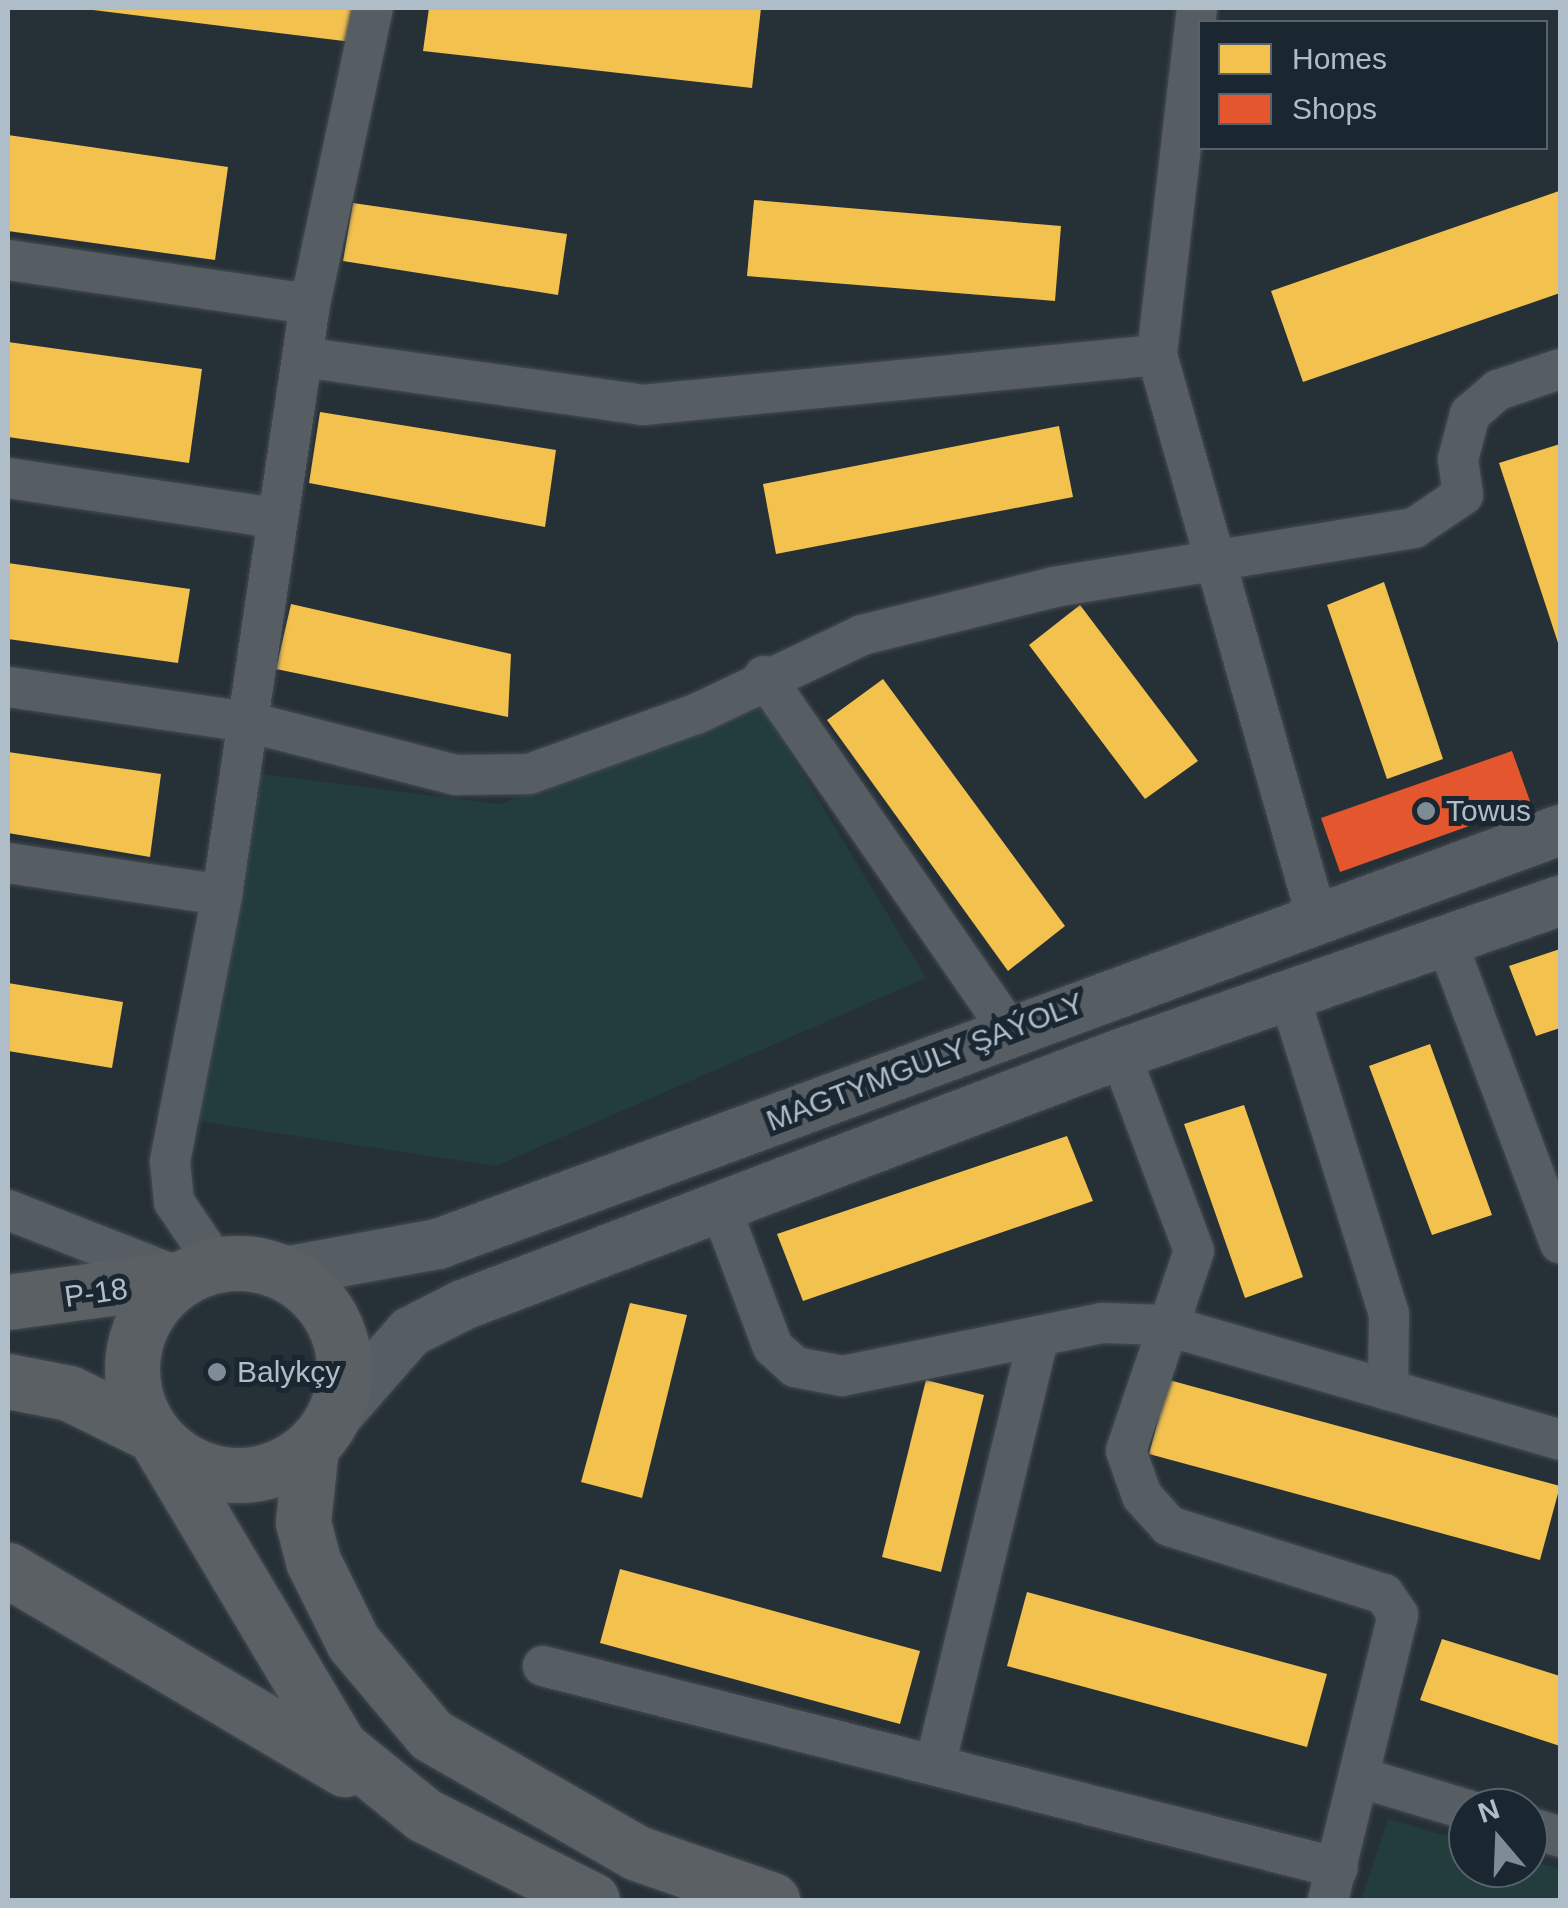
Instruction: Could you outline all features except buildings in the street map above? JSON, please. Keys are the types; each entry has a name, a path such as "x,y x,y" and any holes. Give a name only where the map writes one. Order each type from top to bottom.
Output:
{"highway":[{"name":"P-18","path":"8,1302 200,1271 284,1272"},
{"name":"P-18","path":"200,1271 156,1302 134,1350 137,1403 303,1696 340,1747 424,1815 592,1900"},
{"path":"284,1272 312,1292 339,1336 344,1387 322,1433 302,1522 313,1562 352,1642 430,1736 637,1853 772,1900"},
{"path":"8,1381 69,1394 154,1435 213,1473 282,1466 322,1433"},
{"path":"8,1570 424,1815"}],"street":[{"path":"200,1271 174,1202 170,1174 222,895 310,304 373,8"},
{"path":"1197,8 1158,355 1211,564 1316,915"},
{"path":"8,260 310,304"},
{"path":"302,357 643,405 1158,355"},
{"path":"8,687 248,722 456,774 529,774 696,714 764,676 862,635 1035,592 1414,528 1445,514 1462,496 1458,459 1470,414 1498,390 1560,369"},
{"path":"8,478 277,518"},
{"path":"764,676 1009,1030"},
{"name":"MAGTYMGULY ŞAÝOLY","path":"284,1272 438,1244 1316,915 1560,830"},
{"path":"8,863 222,895"},
{"name":"MAGTYMGULY ŞAÝOLY","path":"322,1433 410,1332 1120,1054 1560,901"},
{"path":"1446,940 1548,1171 1560,1243"},
{"path":"1289,995 1389,1314 1388,1390"},
{"path":"543,1666 935,1765 1333,1884 1362,1778 1398,1614 1384,1594 1169,1526 1142,1496 1126,1450 1165,1325 1194,1252 1120,1054"},
{"path":"720,1209 774,1348 795,1367 842,1376 1102,1323 1165,1325 1560,1440"},
{"path":"8,1210 200,1271"},
{"path":"935,1765 1039,1336"},
{"path":"1362,1778 1448,1804"}],"green space":[{"path":"761,704 926,978 496,1166 196,1121 254,773 499,804"},
{"path":"1388,1819 1448,1836 1448,1888 1548,1888 1548,1866 1560,1869 1560,1900 1361,1900"}],"place":[{"name":"Towus","path":"1426,811"},
{"name":"Balykçy","path":"217,1372"}]}
